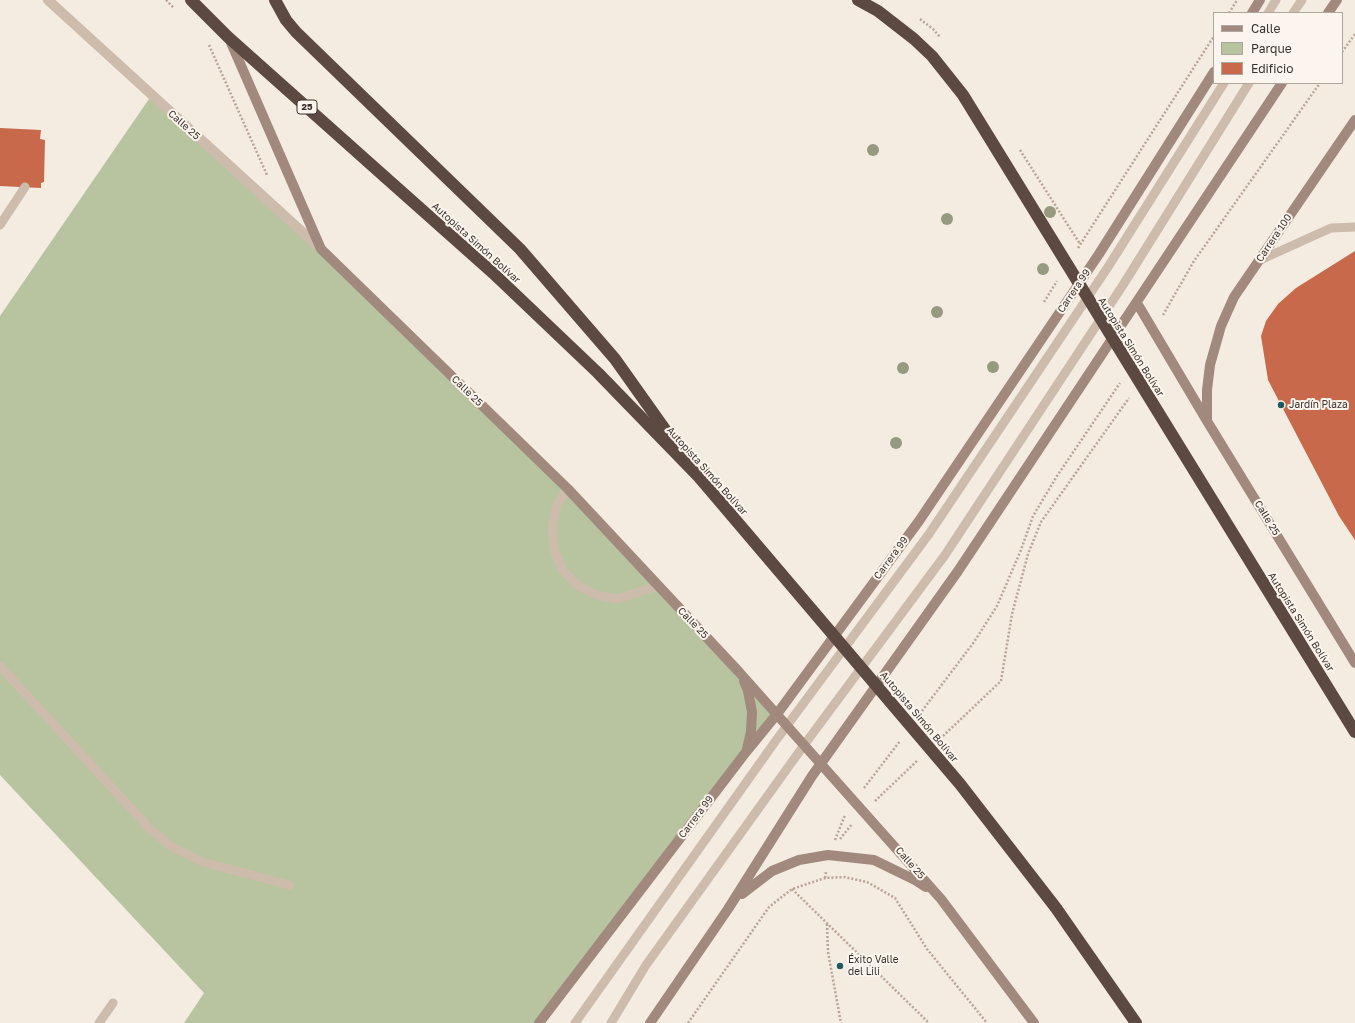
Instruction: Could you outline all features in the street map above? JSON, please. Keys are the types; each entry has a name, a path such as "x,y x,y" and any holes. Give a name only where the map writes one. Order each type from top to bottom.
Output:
{"highway":[{"name":"Autopista Simón Bolívar","path":"191,0 228,37 504,284 598,373 699,476 960,784 1056,908 1136,1023"},
{"path":"275,0 283,16 296,32 415,149 520,249 615,359 699,476"},
{"name":"Autopista Simón Bolívar","path":"858,0 884,16 914,39 932,56 963,95 1355,732"}],"main road":[{"path":"1253,12 1260,0"},
{"path":"1329,12 1337,0"},
{"name":"Calle 25","path":"228,37 321,250 568,489 739,672 855,800 941,899 1034,1023"},
{"name":"Carrera 99","path":"539,1023 746,752 777,714 919,521 1099,254 1213,74"},
{"path":"650,1023 728,909 821,764 958,571 1281,84"},
{"name":"Carrera 100","path":"1207,421 1207,390 1210,365 1221,326 1234,297 1355,120"},
{"name":"Calle 25","path":"1137,303 1355,664"},
{"path":"739,672 748,691 752,712 751,732 746,752"},
{"path":"728,909 748,888 772,871 799,860 828,855 874,860 915,880 941,899"}],"street":[{"name":"Calle 25","path":"48,0 321,250"}],"lane":[{"path":"1269,12 1276,0"},
{"path":"1294,12 1302,0"},
{"path":"575,1023 787,726 929,534 1108,267 1223,84"},
{"path":"611,1023 646,965 804,745 945,555 1123,285 1248,84"},
{"path":"0,226 25,187"},
{"path":"1258,261 1331,228 1355,227"},
{"path":"568,489 557,504 552,528 554,550 562,569 577,585 596,595 617,599 658,586"},
{"path":"0,666 148,828 172,848 203,862 289,885"},
{"path":"0,679 8,673"},
{"path":"100,1023 113,1003"}],"path":[{"path":"166,0 177,11"},
{"path":"1230,12 1237,0"},
{"path":"1343,51 1355,34"},
{"path":"206,38 270,182"},
{"path":"1080,244 1213,38"},
{"path":"1154,332 1194,261 1319,84"},
{"path":"922,712 974,642 996,606 1021,550 1033,516 1057,476 1124,378"},
{"path":"938,741 1001,681 1012,614 1028,554 1041,522 1130,396"},
{"path":"825,878 828,855 846,812 902,737"},
{"path":"828,855 864,811 921,757"},
{"path":"688,1023 769,907 792,889 825,878 844,877 867,882 895,898 927,949 988,1023"},
{"path":"792,889 826,924 929,1023"},
{"path":"826,924 828,952 841,1023"}],"green space":[{"path":"151,96 286,218 568,489 777,714 539,1023 184,1023 204,993 0,775 0,316"}],"building":[{"path":"0,128 41,130 40,139 45,140 44,182 41,183 41,188 0,186"},
{"path":"1355,251 1355,540 1339,516 1268,380 1261,336 1266,321 1278,304 1296,288"}],"place":[{"name":"Jardín Plaza","path":"1281,405"},
{"name":"Éxito Valle del Lili","path":"840,966"}]}
